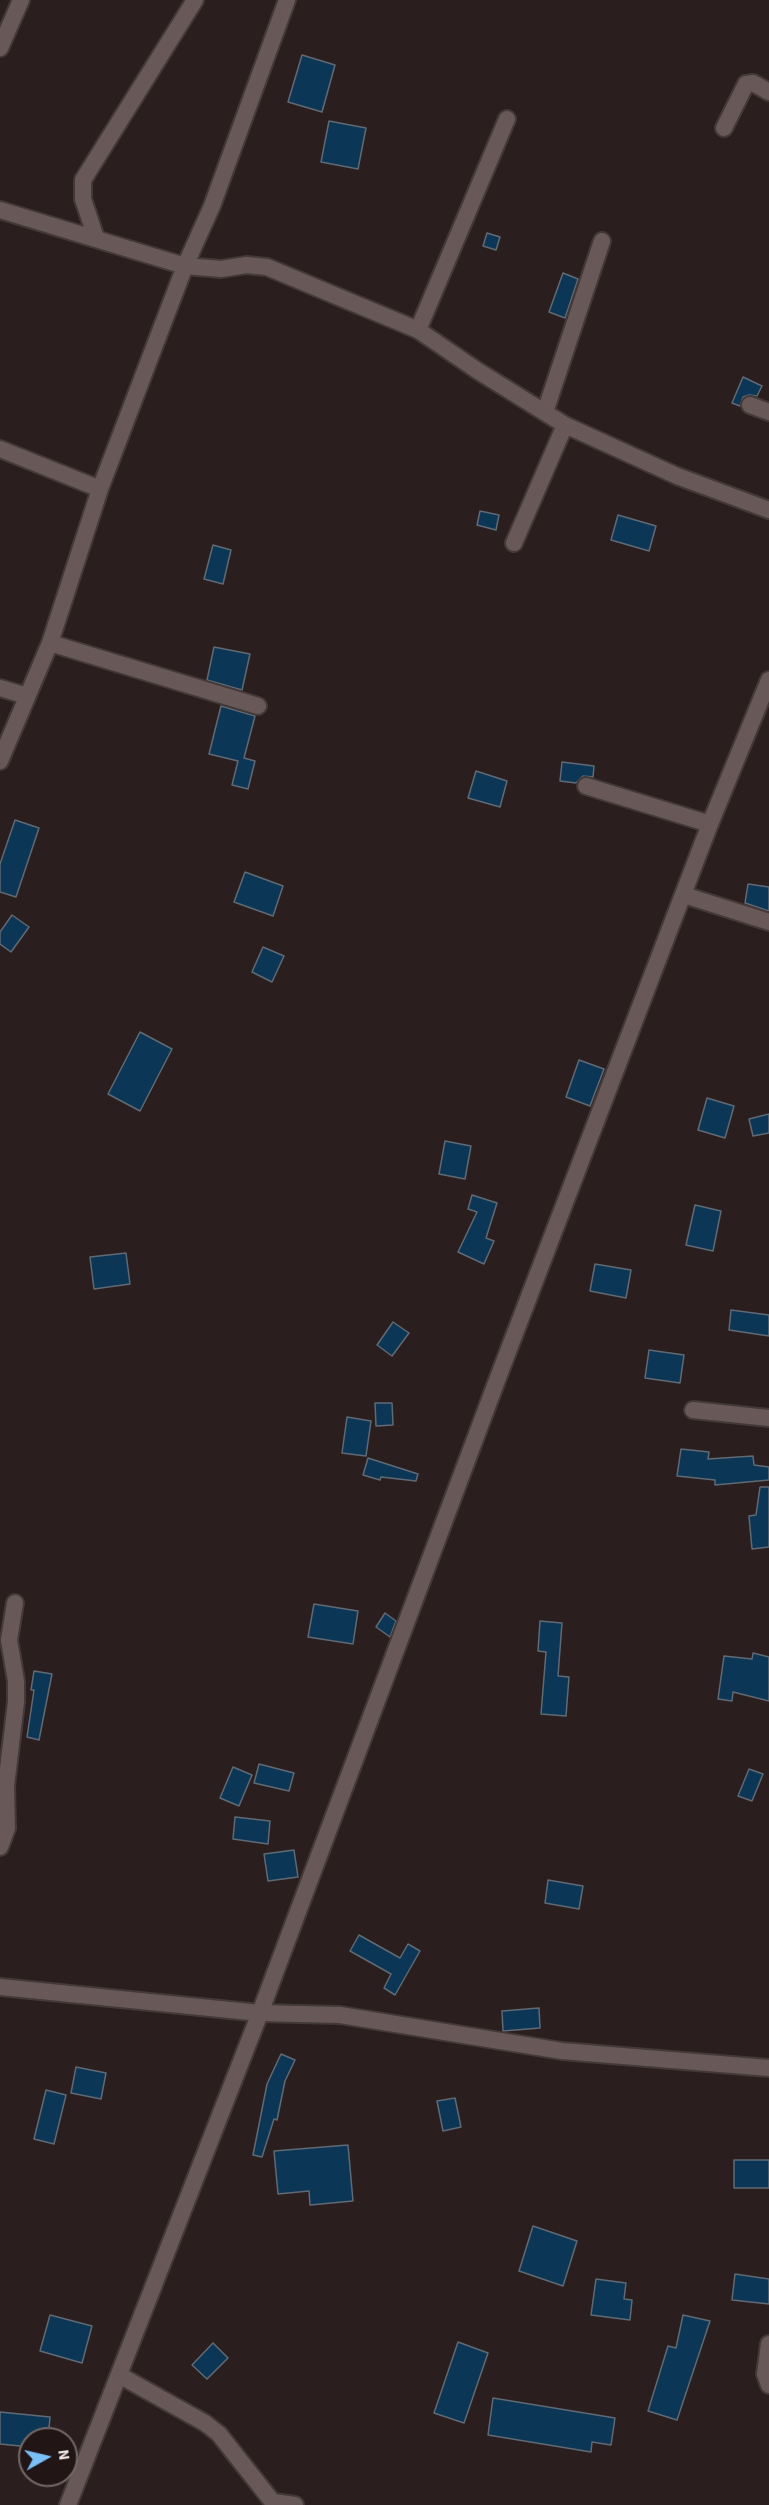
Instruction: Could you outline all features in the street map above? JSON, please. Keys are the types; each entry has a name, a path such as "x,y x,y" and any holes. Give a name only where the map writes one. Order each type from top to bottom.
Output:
{"street":[{"path":"0,48 21,0"},
{"path":"96,238 83,199 83,180 195,0"},
{"path":"0,761 50,643 100,489 185,266 212,206 287,0"},
{"path":"724,128 746,84 753,83 769,92"},
{"path":"418,330 507,119"},
{"path":"0,210 185,266 221,269 246,265 267,267 418,330 478,371 565,425 677,476 769,510"},
{"path":"545,412 602,241"},
{"path":"750,405 769,412"},
{"path":"514,543 565,425"},
{"path":"0,449 100,489"},
{"path":"50,643 258,706"},
{"path":"68,2505 260,2013 499,1375 710,824 769,680"},
{"path":"0,688 27,696"},
{"path":"586,786 710,824"},
{"path":"684,895 769,922"},
{"path":"693,1410 769,1418"},
{"path":"0,1847 7,1828 6,1786 16,1702 16,1681 9,1640 15,1603"},
{"path":"0,1983 260,2013 340,2015 562,2051 769,2068"},
{"path":"769,2344 765,2374 769,2385"},
{"path":"119,2375 205,2423 219,2434 274,2504 295,2505"}],"building":[{"path":"302,55 335,65 322,112 288,102"},
{"path":"329,121 366,128 358,169 321,162"},
{"path":"487,233 500,237 496,250 483,246"},
{"path":"563,273 578,279 565,318 549,312"},
{"path":"743,377 762,386 757,396 743,397 740,406 732,403"},
{"path":"480,511 499,515 496,530 477,525"},
{"path":"618,515 656,526 649,551 611,540"},
{"path":"213,545 231,550 223,584 204,579"},
{"path":"214,647 250,654 242,690 207,680"},
{"path":"221,706 255,716 244,758 255,761 248,789 232,785 238,761 209,754"},
{"path":"562,762 594,766 593,777 583,776 576,783 560,781"},
{"path":"476,771 507,781 500,807 468,798"},
{"path":"15,820 39,828 16,897 0,892 0,864"},
{"path":"245,872 283,886 273,916 234,902"},
{"path":"748,884 769,887 769,911 745,903"},
{"path":"12,915 29,927 11,952 0,944 0,932"},
{"path":"263,947 284,956 272,982 252,972"},
{"path":"140,1032 172,1049 140,1111 108,1094"},
{"path":"579,1060 604,1069 590,1106 566,1097"},
{"path":"707,1098 734,1106 725,1138 698,1130"},
{"path":"769,1114 769,1133 753,1136 749,1119"},
{"path":"445,1141 471,1146 465,1179 439,1174"},
{"path":"472,1195 497,1203 486,1238 494,1241 484,1264 458,1252 477,1212 468,1209"},
{"path":"695,1205 721,1211 713,1251 686,1245"},
{"path":"126,1253 130,1284 94,1289 90,1257"},
{"path":"595,1264 631,1270 626,1298 590,1291"},
{"path":"731,1310 769,1315 769,1336 729,1330"},
{"path":"393,1322 409,1333 392,1356 377,1345"},
{"path":"649,1350 684,1355 680,1383 645,1378"},
{"path":"375,1403 392,1403 393,1425 376,1426"},
{"path":"347,1417 371,1421 366,1456 342,1453"},
{"path":"681,1449 709,1452 708,1459 753,1456 754,1465 769,1467 769,1480 715,1485 715,1480 677,1476"},
{"path":"368,1458 418,1474 416,1481 381,1477 380,1480 363,1475"},
{"path":"760,1487 769,1487 769,1547 752,1549 749,1516 756,1515"},
{"path":"314,1604 358,1611 353,1644 308,1637"},
{"path":"385,1613 396,1621 390,1637 376,1627"},
{"path":"540,1621 562,1623 558,1676 569,1677 566,1716 541,1714 546,1652 538,1651"},
{"path":"753,1653 769,1657 769,1701 733,1692 732,1701 718,1699 724,1656 752,1659"},
{"path":"34,1671 52,1674 39,1740 27,1737 34,1690 31,1690"},
{"path":"259,1764 294,1773 289,1791 254,1783"},
{"path":"233,1767 252,1775 239,1806 220,1798"},
{"path":"749,1769 763,1774 752,1801 738,1796"},
{"path":"235,1817 270,1821 268,1844 233,1839"},
{"path":"294,1850 298,1877 268,1881 264,1854"},
{"path":"548,1880 583,1886 579,1909 545,1903"},
{"path":"359,1935 400,1958 408,1944 420,1951 395,1995 384,1988 391,1974 350,1951"},
{"path":"539,2008 540,2028 503,2031 502,2011"},
{"path":"281,2054 295,2060 285,2081 277,2120 274,2119 262,2157 253,2155 267,2084"},
{"path":"76,2067 106,2073 101,2099 71,2093"},
{"path":"46,2090 66,2095 54,2144 34,2139"},
{"path":"455,2098 461,2127 443,2131 437,2101"},
{"path":"348,2145 353,2201 310,2205 309,2191 278,2194 274,2151"},
{"path":"734,2160 769,2160 769,2188 734,2188"},
{"path":"533,2226 577,2241 563,2286 519,2271"},
{"path":"735,2274 769,2279 769,2304 732,2300"},
{"path":"596,2279 626,2283 624,2299 632,2300 630,2320 591,2315"},
{"path":"50,2315 92,2326 82,2363 40,2351"},
{"path":"683,2315 710,2321 677,2420 648,2411 668,2346 676,2348"},
{"path":"458,2342 488,2353 464,2423 434,2413"},
{"path":"213,2343 228,2358 207,2379 192,2365"},
{"path":"493,2398 615,2418 611,2445 592,2442 591,2452 488,2435"},
{"path":"0,2412 50,2417 49,2427 18,2427 18,2446 0,2444"}]}
